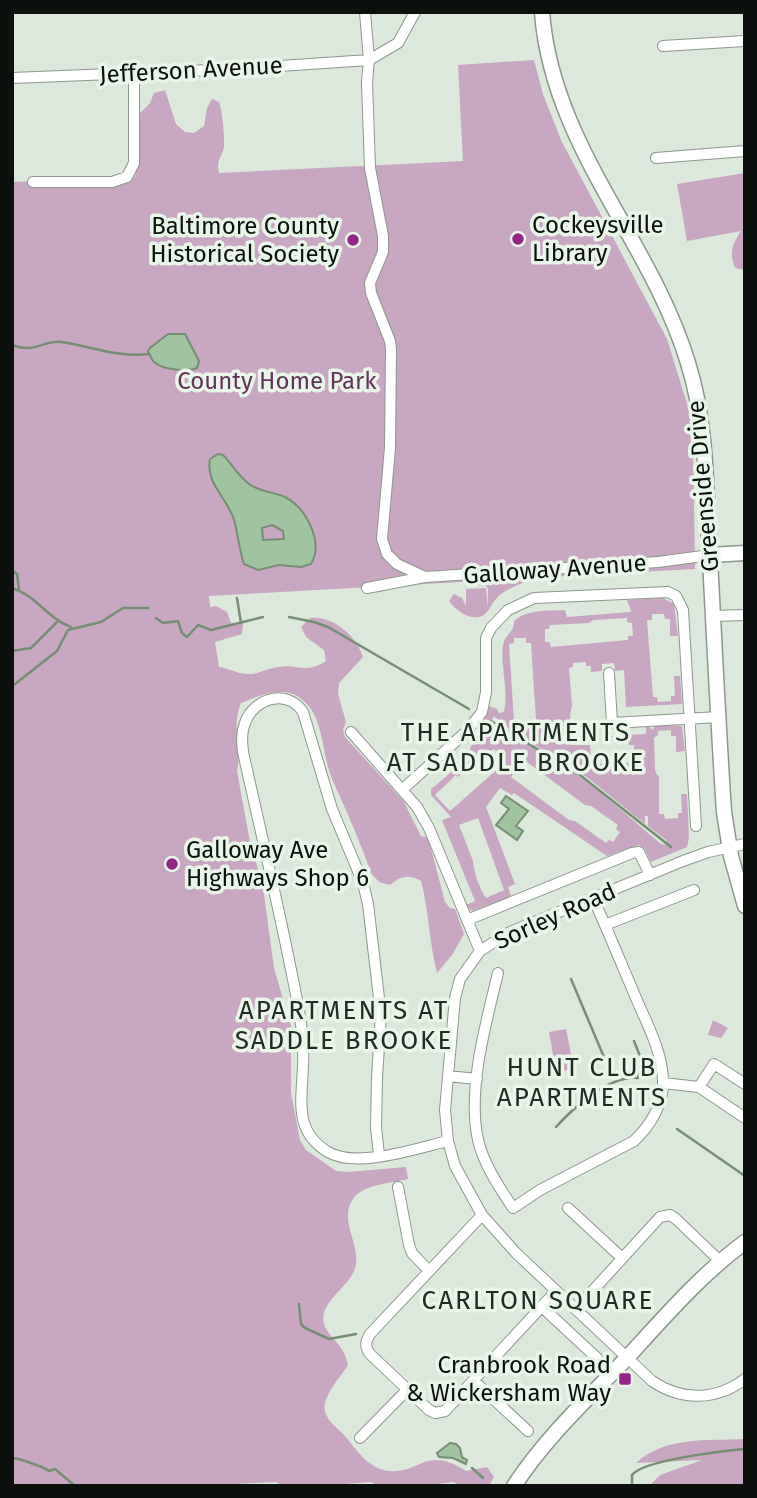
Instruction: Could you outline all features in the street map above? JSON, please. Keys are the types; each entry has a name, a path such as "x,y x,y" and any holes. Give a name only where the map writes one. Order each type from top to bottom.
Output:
{"street":[{"path":"365,12 369,61 367,82 370,168 383,236 383,253 370,284 370,293 391,349 390,447 383,539 387,554 397,564 425,577"},
{"path":"369,61 398,43 415,12"},
{"name":"Greenside Drive","path":"542,12 550,64 567,118 666,307 688,361 702,428 723,802 729,847 745,906"},
{"path":"663,46 745,41"},
{"name":"Jefferson Avenue","path":"12,78 369,61"},
{"path":"33,182 111,182 127,177 134,163 134,74"},
{"path":"656,158 745,151"},
{"name":"Galloway Avenue","path":"367,588 425,577 658,562 745,553"},
{"path":"403,789 467,731 481,712 486,692 486,638 491,628 508,610 534,598 668,592 676,596 683,610 696,826"},
{"path":"713,616 745,615"},
{"path":"609,673 612,723 719,717"},
{"path":"379,1156 376,1114 381,1014 368,904 363,883 332,809 303,712 298,704 290,700 272,699 262,702 248,716 242,745 276,895 300,1020 304,1055 301,1114 311,1136 328,1152 348,1158 379,1156 448,1141"},
{"path":"351,732 403,789 429,828 480,951"},
{"name":"Sorley Road","path":"745,844 708,852 593,898 508,933 480,951 460,979 455,998 445,1110 448,1141 455,1166 482,1215 516,1252 652,1381 678,1395 706,1396 734,1387 745,1379"},
{"path":"467,920 632,853 639,852 650,875"},
{"path":"605,925 694,890"},
{"path":"498,973 483,1036 477,1079 476,1122 484,1158 513,1208 540,1190 634,1141 646,1130 654,1116 663,1083 654,1042 593,898"},
{"path":"699,1087 714,1064 745,1084"},
{"path":"448,1076 477,1079"},
{"path":"663,1083 699,1087 745,1118"},
{"path":"398,1187 409,1245 412,1253 429,1271"},
{"path":"568,1208 622,1258"},
{"path":"482,1215 366,1340 366,1348 370,1354 429,1410 440,1413 474,1381 556,1291"},
{"path":"576,1309 660,1217 670,1215 720,1261"},
{"path":"514,1486 542,1447 627,1357 720,1261 745,1242"},
{"path":"542,1307 597,1358"},
{"path":"474,1381 528,1431"},
{"path":"360,1438 407,1390"}],"green space":[{"name":"County Home Park","path":"534,60 543,94 561,140 667,339 689,410 693,434 695,569 529,578 530,580 503,593 486,613 477,617 461,613 449,601 454,594 462,598 466,606 466,589 486,588 488,608 488,589 486,586 477,585 479,581 209,596 210,607 216,606 227,612 231,623 243,623 242,634 215,642 219,667 250,674 285,666 312,667 326,661 324,650 306,637 301,627 310,618 319,618 335,624 355,641 363,657 339,683 338,694 346,722 343,730 345,737 404,802 421,836 429,841 445,902 455,909 464,934 437,973 421,881 405,877 390,885 379,882 371,873 328,769 321,734 313,712 297,696 283,692 269,693 241,703 237,720 237,771 250,842 263,887 274,968 291,1026 291,1093 300,1140 306,1150 336,1171 406,1167 408,1179 364,1190 353,1199 349,1207 349,1225 356,1251 355,1268 323,1316 326,1329 343,1351 348,1365 329,1393 325,1412 363,1457 381,1469 400,1471 424,1462 441,1460 466,1471 487,1467 494,1477 489,1486 461,1486 453,1482 421,1486 378,1486 371,1482 283,1486 276,1482 193,1486 12,1486 12,182 135,177 140,152 139,114 150,103 154,93 165,90 176,124 185,132 194,133 204,126 207,108 212,99 219,102 224,143 218,162 219,173 463,161 458,65"},
{"path":"745,173 745,270 735,268 732,258 734,244 741,231 687,241 677,184"},
{"path":"663,598 674,604 678,636 670,636 670,619 665,619 664,614 652,614 652,620 647,620 653,697 657,697 658,702 671,701 671,696 675,696 674,676 680,676 682,704 626,707 624,670 615,671 614,663 602,664 602,671 591,672 591,666 586,666 586,662 573,663 573,667 569,668 572,745 590,745 591,764 630,763 630,759 634,758 634,745 629,745 628,740 611,741 611,736 646,734 646,725 651,725 649,727 653,730 655,725 682,726 685,751 676,752 676,736 671,736 671,730 658,731 658,736 654,737 655,770 659,776 659,814 664,814 665,819 678,818 678,813 682,813 681,794 687,794 687,847 651,862 644,848 639,845 607,856 514,793 512,795 500,788 486,807 515,884 508,887 511,896 472,911 466,905 475,901 442,820 451,817 431,795 431,789 454,769 471,746 485,733 477,728 489,706 497,709 499,713 504,712 506,695 503,645 514,621 525,614 545,611 565,610 567,617 630,612 627,600","holes":["627,618 627,622 632,623 633,636 628,636 628,640 551,647 550,642 545,642 545,629 549,629 550,625 589,623 593,620","514,638 526,638 526,643 531,643 536,720 532,720 532,725 519,726 519,721 514,721 509,644 514,643","494,716 509,729 588,778 645,824 645,816 648,816 648,826 666,840 667,845 661,844 558,761 536,747 489,725","494,749 502,758 498,762 501,766 450,811 435,795 486,750 489,753","523,759 585,805 591,806 618,825 616,829 620,832 613,842 609,840 606,843 575,821 569,820 511,777","478,818 504,890 486,898 477,880 473,861 459,825"]},
{"path":"713,1020 728,1028 721,1038 708,1035"},
{"path":"566,1029 574,1069 556,1072 549,1032"},
{"path":"745,1439 745,1486 649,1486 660,1475 702,1460 636,1463 647,1454 673,1444"}],"shaded area":[{"path":"168,334 185,334 199,361 197,368 176,370 153,361 148,351"},
{"path":"218,454 223,455 249,484 285,497 300,509 314,536 311,564 301,567 279,565 258,570 244,564 231,512 211,476 210,459","holes":["272,525 283,531 284,539 263,540 262,528"]},
{"path":"506,796 528,811 516,826 523,831 517,840 496,825 509,809 501,803"},
{"path":"450,1443 460,1448 462,1457 467,1460 466,1464 453,1458 439,1457 437,1453"}],"waterway":[{"path":"12,345 27,348 61,342 116,353 149,354"},
{"path":"12,570 17,574 19,589"},
{"path":"12,588 28,596 55,619 71,627"},
{"path":"237,598 241,623"},
{"path":"12,684 57,651 68,630 101,622 123,608 148,608"},
{"path":"156,618 163,623 178,621 182,633 187,637 198,625 211,630 263,617"},
{"path":"289,617 328,627 469,709"},
{"path":"12,651 31,648 57,622"},
{"path":"491,721 580,775 671,847"},
{"path":"571,979 609,1069"},
{"path":"556,1127 572,1110 604,1087 627,1078 638,1078 640,1056 634,1041"},
{"path":"677,1129 745,1176"},
{"path":"299,1304 301,1324 305,1328 329,1339 356,1334"},
{"path":"632,1486 632,1475 651,1465 684,1457 745,1449"},
{"path":"12,1458 49,1471 55,1469 75,1486"},
{"path":"472,1468 483,1478"}],"place":[{"name":"Cockeysville Library","path":"518,239"},
{"name":"Baltimore County Historical Society","path":"353,240"},
{"name":"Galloway Ave Highways Shop 6","path":"172,864"},
{"name":"Cranbrook Road & Wickersham Way","path":"625,1379"}],"district":[{"name":"THE APARTMENTS AT SADDLE BROOKE","path":"516,747"},
{"name":"APARTMENTS AT SADDLE BROOKE","path":"344,1025"},
{"name":"HUNT CLUB APARTMENTS","path":"582,1082"},
{"name":"CARLTON SQUARE","path":"538,1300"}]}
